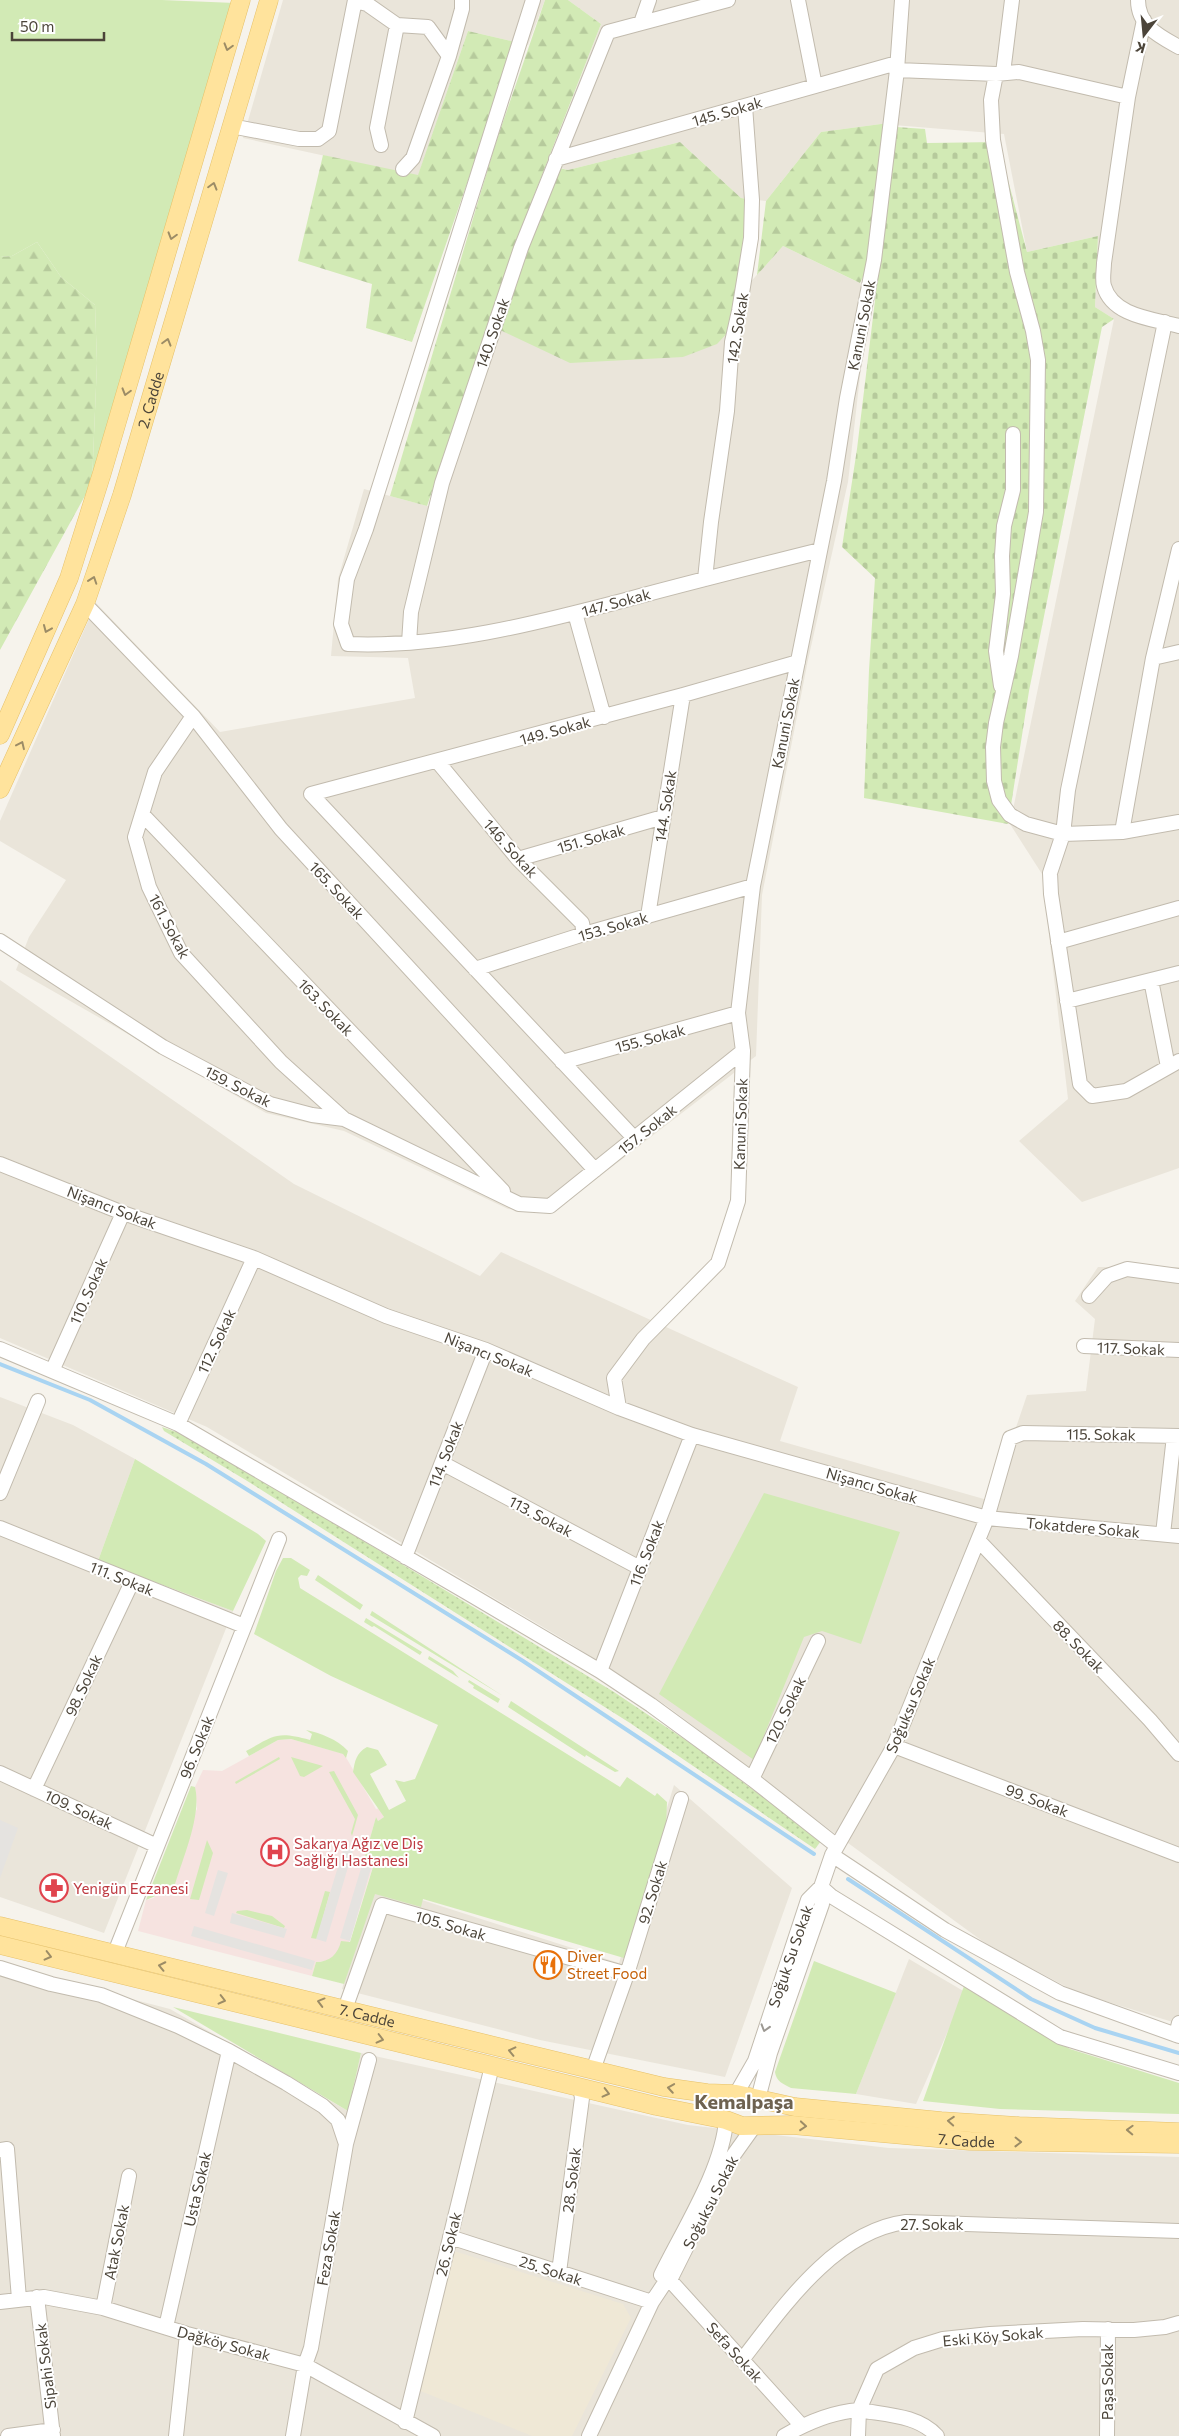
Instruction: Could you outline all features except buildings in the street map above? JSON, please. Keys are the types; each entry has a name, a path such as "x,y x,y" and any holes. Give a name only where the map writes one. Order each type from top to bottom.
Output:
{"main road":[{"name":"2. Cadde","path":"0,735 69,578 105,464 241,0"},
{"name":"2. Cadde","path":"0,789 85,604 122,495 269,0"},
{"name":"7. Cadde","path":"4,1926 114,1955 345,2008 664,2087 707,2093 736,2094 795,2107 941,2121 1179,2132"},
{"name":"7. Cadde","path":"0,1945 492,2066 726,2120 742,2126 792,2125 970,2141 1179,2144"},
{"path":"726,2120 726,2111 736,2094"},
{"path":"755,2125 758,2098"}],"street":[{"path":"231,126 299,139 318,140 329,132 355,0 367,4 397,25 428,27 448,56"},
{"path":"402,169 414,158 448,56 462,9 462,0"},
{"name":"147. Sokak","path":"533,0 372,510 347,579 341,624 348,644 409,643 462,637 575,613 820,550"},
{"path":"642,23 650,0"},
{"path":"642,23 728,0"},
{"path":"798,0 815,86"},
{"name":"Kanuni Sokak","path":"620,1408 614,1378 643,1339 718,1263 738,1201 743,1051 738,1014 753,886 820,550 874,260 897,66 902,0"},
{"path":"1012,0 999,74 991,100 993,140 1017,272 1033,331 1038,360 1036,512 993,747 994,781 999,800 1010,815 1026,824 1063,834 1122,832 1179,822"},
{"path":"1138,0 1138,9 1152,33 1179,47"},
{"path":"1144,20 1128,98 1104,262 1103,284 1107,295 1114,303 1126,311 1179,326"},
{"name":"140. Sokak","path":"409,643 411,612 442,483 521,248 608,32 642,23"},
{"path":"381,145 377,128 385,78 397,25"},
{"name":"145. Sokak","path":"556,159 815,86 897,66 999,74 1019,72 1128,98"},
{"name":"142. Sokak","path":"705,579 727,411 732,342 751,238 752,200 745,106"},
{"path":"1150,980 1174,1064 1126,1091 1092,1096 1080,1084 1058,942 1050,873 1063,834 1068,790 1164,322"},
{"path":"1002,694 996,651 1003,594 1002,556 1004,526 1013,490 1013,434"},
{"path":"1122,832 1153,658 1179,549"},
{"name":"165. Sokak","path":"85,604 193,716 281,829 595,1170"},
{"path":"575,613 604,716"},
{"path":"1153,658 1179,652"},
{"name":"149. Sokak","path":"475,969 311,794 684,695 798,662"},
{"name":"144. Sokak","path":"648,916 684,695"},
{"name":"161. Sokak","path":"193,716 154,772 135,837 149,887 182,953 280,1062 344,1119"},
{"name":"146. Sokak","path":"437,761 518,859 582,923 584,934"},
{"name":"163. Sokak","path":"142,814 510,1199"},
{"name":"151. Sokak","path":"518,859 663,817"},
{"name":"153. Sokak","path":"475,969 584,934 753,886"},
{"path":"1058,942 1179,908"},
{"name":"159. Sokak","path":"0,941 163,1046 270,1104 312,1115 344,1119 519,1204 550,1206"},
{"path":"475,969 635,1139"},
{"path":"1067,1001 1179,973"},
{"name":"155. Sokak","path":"562,1062 738,1014"},
{"name":"157. Sokak","path":"550,1206 743,1051"},
{"name":"Nişancı Sokak","path":"0,1164 123,1212 254,1258 386,1316 486,1350 620,1408 692,1435 987,1518"},
{"name":"110. Sokak","path":"53,1369 123,1212"},
{"name":"112. Sokak","path":"178,1424 254,1258"},
{"path":"1090,1296 1107,1276 1128,1269 1179,1276"},
{"name":"117. Sokak","path":"1084,1346 1179,1350"},
{"path":"0,1349 53,1369 178,1424 600,1671 752,1779 834,1850 945,1930 1060,1993 1178,2031"},
{"name":"114. Sokak","path":"405,1557 486,1350"},
{"path":"0,1493 38,1401"},
{"name":"115. Sokak","path":"1023,1433 1176,1436"},
{"name":"Soğuksu Sokak","path":"821,1887 834,1850 894,1746 987,1518 1010,1438 1023,1433"},
{"name":"116. Sokak","path":"600,1671 692,1435"},
{"path":"1163,1534 1176,1436"},
{"name":"113. Sokak","path":"442,1463 640,1568"},
{"name":"Tokatdere Sokak","path":"987,1518 1179,1536"},
{"name":"111. Sokak","path":"0,1528 244,1626"},
{"name":"96. Sokak","path":"114,1955 279,1538"},
{"name":"88. Sokak","path":"978,1540 1150,1720 1179,1754"},
{"name":"98. Sokak","path":"34,1789 132,1582"},
{"name":"120. Sokak","path":"752,1779 818,1641"},
{"name":"99. Sokak","path":"894,1746 1179,1855"},
{"name":"109. Sokak","path":"0,1773 157,1846"},
{"name":"92. Sokak","path":"593,2070 627,1974 681,1799"},
{"path":"821,1887 831,1896 1060,2036 1179,2073"},
{"name":"Soğuk Su Sokak","path":"736,2094 755,2061 808,1900 821,1887"},
{"name":"Soğuk Su Sokak","path":"758,2098 778,2026 822,1904 821,1887"},
{"name":"105. Sokak","path":"345,2008 382,1905 627,1974"},
{"path":"0,1968 52,1984 101,1995 178,2026 228,2051 323,2106 338,2120 346,2144"},
{"name":"Usta Sokak","path":"166,2327 228,2051"},
{"name":"Feza Sokak","path":"293,2436 305,2365 311,2348 346,2144 369,2060"},
{"name":"26. Sokak","path":"405,2422 492,2066"},
{"name":"28. Sokak","path":"559,2272 582,2098 580,2087"},
{"name":"Soğuksu Sokak","path":"668,2278 661,2275 717,2162 724,2140 726,2120"},
{"name":"Soğuksu Sokak","path":"589,2436 652,2302 668,2278 671,2278 730,2160 755,2125"},
{"path":"3,2149 19,2299"},
{"name":"Atak Sokak","path":"103,2308 129,2176"},
{"name":"27. Sokak","path":"742,2360 798,2287 862,2235 895,2223 1179,2231"},
{"name":"25. Sokak","path":"450,2237 652,2302"},
{"name":"Sefa Sokak","path":"668,2278 802,2426"},
{"name":"Dağköy Sokak","path":"0,2302 37,2297 103,2308 187,2334 305,2365 432,2436"},
{"name":"Sipahi Sokak","path":"37,2297 53,2433"},
{"name":"Eski Köy Sokak","path":"859,2410 877,2369 914,2348 943,2340 990,2334 1142,2329 1165,2327 1179,2322"},
{"name":"Paşa Sokak","path":"1107,2436 1108,2329"},
{"path":"176,2436 187,2334"},
{"path":"858,2436 859,2410"},
{"path":"784,2436 802,2426 839,2412 859,2410 916,2420 929,2427 937,2436"},
{"path":"8,2436 53,2433"}],"shaded area":[{"path":"283,0 545,0 528,45 468,31 418,176 243,138"},
{"path":"568,0 1179,0 1179,1168 1082,1202 1019,1141 1068,1099 1042,874 1010,824 1114,319 1095,307 1098,236 1027,252 1004,134 881,124 821,132 766,201 741,198 680,142 568,170 547,164 601,24"},
{"path":"783,246 870,288 848,482 808,660 762,895 756,1056 552,1213 508,1209 344,1131 266,1113 16,970 29,937 66,880 0,841 0,821 96,603 220,732 415,698 408,658 331,656 338,579 364,489 431,507 491,325 683,357"},
{"path":"0,980 294,1184 480,1276 501,1252 798,1387 780,1441 991,1501 1027,1395 1086,1391 1095,1319 1075,1301 1098,1267 1179,1267 1179,2024 1076,1992 985,1943 822,1824 667,1706 568,1642 207,1427 0,1338"},
{"path":"0,1397 73,1425 135,1459 98,1561 233,1611 104,1933 0,1897"},
{"name":"Sakarya Ağız ve Diş Sağlığı Hastanesi","path":"291,1739 344,1754 376,1809 379,1808 384,1817 378,1821 376,1817 363,1863 373,1866 349,1943 340,1947 336,1955 326,1961 316,1962 312,1976 138,1931 146,1900 154,1898 197,1809 195,1787 203,1770 222,1771 278,1740"},
{"path":"674,1785 792,1888 725,2077 540,2040 342,1989 372,1884 619,1963"},
{"path":"0,1820 18,1828 0,1878"},
{"path":"344,1847 353,1850 326,1942 316,1939"},
{"path":"362,1865 371,1868 350,1941 340,1938"},
{"path":"218,1870 228,1873 214,1916 205,1913"},
{"path":"232,1913 287,1929 284,1938 230,1923"},
{"path":"194,1926 315,1961 312,1970 191,1936"},
{"path":"909,1959 965,1992 916,2104 856,2094"},
{"path":"0,1965 170,2009 348,2111 361,2053 688,2125 889,2148 1179,2157 1179,2436 0,2436"},
{"path":"454,2251 623,2304 631,2318 572,2436 532,2436 418,2390"}],"green space":[{"path":"0,0 162,0 235,3 92,483 97,363 95,305 61,277 37,242 12,256 0,257"},
{"path":"545,0 568,0 601,24 519,234 427,506 390,496 495,145"},
{"path":"468,31 516,42 412,342 366,328 372,284 298,261 323,155 418,175"},
{"path":"886,124 873,257 860,283 783,246 757,275 766,201 821,132"},
{"path":"896,127 925,129 927,143 998,142 1027,252 1098,236 1095,307 1114,319 1102,327 1029,691 1008,824 864,798 875,578 842,547 857,449"},
{"path":"680,142 741,198 754,200 732,328 717,344 683,357 570,363 498,329 549,185 559,168 568,170"},
{"path":"37,242 61,277 95,305 97,363 92,483 0,650 0,257 12,256"},
{"path":"162,1427 179,1433 239,1466 614,1692 699,1749 821,1841 815,1849 630,1723 244,1479 164,1431"},
{"path":"135,1459 258,1534 266,1541 233,1611 98,1561"},
{"path":"764,1493 900,1532 861,1644 822,1631 804,1637 754,1760 659,1694"},
{"path":"283,1558 291,1558 310,1570 307,1576 301,1575 298,1578 300,1588 620,1787 627,1777 655,1796 657,1793 667,1802 666,1827 624,1958 423,1899 421,1907 375,1894 344,1984 312,1976 316,1962 325,1961 333,1956 338,1950 341,1941 350,1942 373,1867 363,1863 376,1817 378,1821 384,1817 353,1772 354,1764 360,1752 367,1747 378,1750 387,1765 370,1774 389,1810 406,1801 395,1780 404,1782 415,1779 438,1725 331,1676 254,1634 276,1571"},
{"path":"318,1575 363,1605 360,1610 315,1580"},
{"path":"372,1611 503,1696 370,1615"},
{"path":"366,1618 422,1652 420,1655 374,1626 372,1627 364,1622"},
{"path":"429,1656 453,1671 459,1678 428,1659"},
{"path":"469,1680 500,1699 498,1703 473,1688 474,1686 468,1682"},
{"path":"511,1701 619,1771 615,1772 586,1755 585,1757 508,1707"},
{"path":"306,1730 323,1735 339,1743 348,1751 346,1758 343,1754 291,1739 278,1740 249,1756 246,1751 276,1736 283,1735 310,1740 312,1734"},
{"path":"279,1757 280,1759 236,1784 235,1782"},
{"path":"291,1757 323,1766 304,1777 300,1776"},
{"path":"334,1771 358,1815 352,1836 351,1833 355,1819 329,1772"},
{"path":"191,1786 195,1787 196,1798 194,1824 174,1888 146,1900"},
{"path":"207,1840 213,1853 199,1900 190,1899"},
{"path":"325,1891 330,1892 317,1939 311,1938"},
{"path":"247,1910 272,1916 285,1926 284,1928 236,1913 237,1911"},
{"path":"814,1961 896,1993 856,2094 791,2088 780,2082 775,2072"},
{"path":"964,1986 1070,2049 1179,2083 1179,2114 1000,2109 923,2101"},
{"path":"173,2007 361,2053 348,2111"}],"waterway":[{"path":"0,1364 90,1400 206,1464 523,1661 814,1854"},
{"path":"848,1879 1031,1999 1095,2028 1179,2053"}],"place":[{"name":"Sakarya Ağız ve Diş Sağlığı Hastanesi","path":"275,1852"},
{"name":"Yenigün Eczanesi","path":"54,1888"},
{"name":"Diver Street Food","path":"548,1965"}],"district":[{"name":"Kemalpaşa","path":"744,2101"}]}
